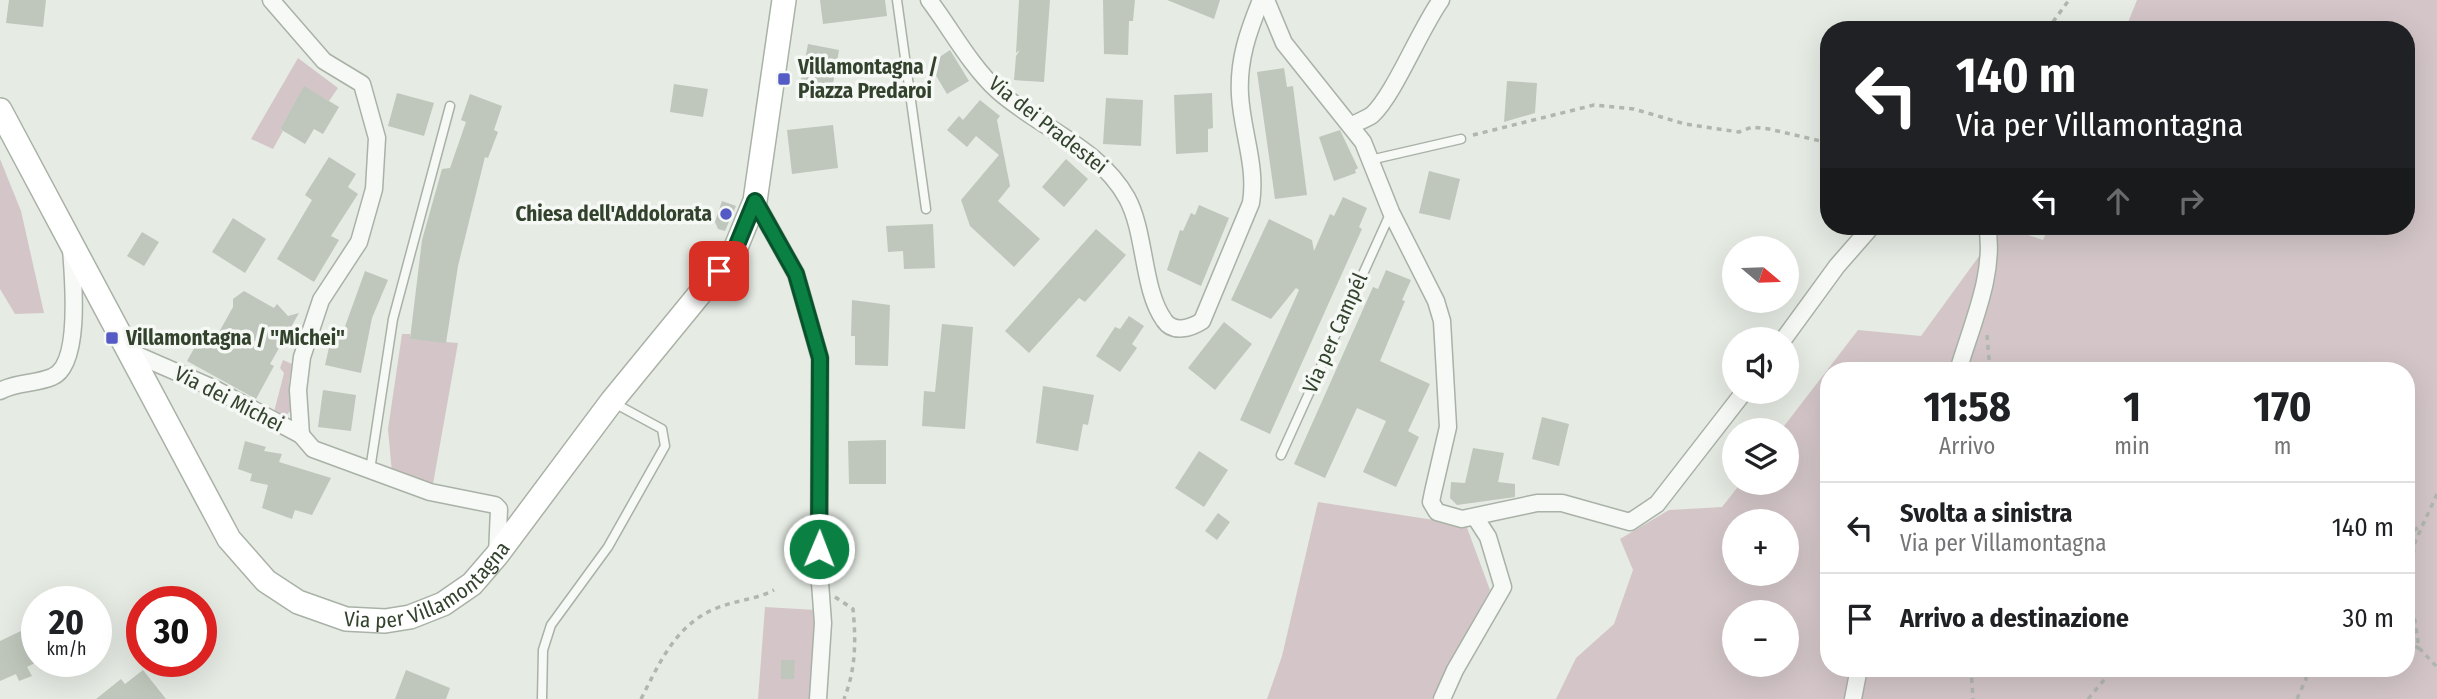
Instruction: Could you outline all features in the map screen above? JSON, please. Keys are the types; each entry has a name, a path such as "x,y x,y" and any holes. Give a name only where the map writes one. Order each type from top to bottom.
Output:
{"street":[{"name":"Via dei Michei","path":"271,0 324,61 362,84 377,138 374,189 359,242 321,300 302,357 298,390 301,435"},
{"name":"Via per Villamontagna","path":"0,110 229,539 266,580 298,602 346,619 385,621 410,617 443,604 472,584 497,555 612,401 734,252 755,201 784,0"},
{"name":"Via dei Pradestei","path":"929,0 979,71 996,89 1023,110 1073,141 1116,179 1133,211 1153,291 1164,321 1171,327 1182,329 1202,320 1251,203 1254,183 1240,96 1241,55 1263,0"},
{"path":"1263,0 1284,44 1352,125 1370,160 1391,212 1429,284 1442,321 1447,439 1432,502 1437,512 1462,519 1537,503 1562,503 1630,523 1657,504 1735,404"},
{"path":"1352,125 1370,116 1382,103 1424,23 1441,0"},
{"path":"755,201 796,274 820,358 820,593 823,623 818,699"},
{"path":"1792,327 1837,266 1864,235"},
{"path":"1961,362 1980,297 1989,244 1988,235"},
{"path":"0,391 55,376 64,368 74,314 71,247"},
{"name":"Via dei Michei","path":"127,351 213,388 301,435"},
{"path":"301,435 313,449 430,492 495,505 499,509 497,555"},
{"path":"1442,699 1455,670 1503,587 1488,537 1475,517"},
{"path":"1853,699 1857,677"}],"lane":[{"path":"897,0 926,209"},
{"path":"370,470 393,319 450,106"},
{"path":"1370,160 1461,139"},
{"name":"Via per Campél","path":"1281,456 1391,212"},
{"path":"541,699 543,650 551,625 608,547 665,446 662,429 612,401"}],"path":[{"path":"2053,21 2069,0"},
{"path":"1461,139 1505,125 1594,105 1634,109 1685,124 1739,132 1752,127 1769,129 1820,141"},
{"path":"2415,542 2437,494"},
{"path":"2415,530 2423,523"},
{"path":"641,699 669,645 690,623 717,608 757,599 774,590"},
{"path":"820,593 844,600 853,609 856,637 852,679 844,699"},
{"path":"2415,622 2419,648"},
{"path":"2415,646 2437,667"},
{"path":"1972,677 1973,699"},
{"path":"2088,699 2106,677"},
{"path":"2297,699 2306,677"}],"shaded area":[{"path":"2137,0 2437,0 2437,699 1556,699 1576,658 1614,624 1633,570 1620,539 1669,510 1722,507 1732,495 1799,495 1799,418 1790,418 1820,379 1820,677 2415,677 2415,362 1833,362 1858,330 1921,336 1994,235 2028,235 2043,240 2045,235 2415,235 2415,21 2129,21"},
{"path":"298,58 338,88 329,101 304,87 280,129 283,131 273,149 251,139"},
{"path":"0,159 21,211 44,313 15,314 0,289"},
{"path":"402,334 410,334 410,339 458,343 433,484 392,473 388,429"},
{"path":"283,360 292,364 289,383 292,409 283,419 273,416 284,373 280,368"},
{"path":"1318,502 1466,525 1490,590 1432,699 1267,699 1282,656"},
{"path":"765,607 816,610 810,699 758,699"}],"building":[{"path":"9,0 46,0 43,27 6,23"},
{"path":"820,0 885,0 887,16 823,24"},
{"path":"1019,0 1050,0 1044,82 1014,80 1016,56 1020,50 1016,53"},
{"path":"1103,0 1135,0 1133,21 1129,21 1128,55 1104,54"},
{"path":"1167,0 1220,0 1214,19"},
{"path":"808,44 839,50 830,101 798,95"},
{"path":"950,50 969,81 947,94 929,64"},
{"path":"1284,68 1287,87 1293,86 1307,195 1275,199 1257,72"},
{"path":"1507,81 1537,83 1535,113 1504,122"},
{"path":"674,84 708,89 703,117 670,112"},
{"path":"304,86 339,107 323,134 314,129 305,144 280,129"},
{"path":"397,93 434,103 424,136 388,126"},
{"path":"1212,93 1213,128 1208,129 1208,152 1176,154 1174,95"},
{"path":"470,94 502,106 494,130 498,132 488,158 485,157 458,266 446,343 410,339 422,240 442,169 450,168 466,122 461,120"},
{"path":"1106,98 1143,100 1141,146 1103,144"},
{"path":"980,100 1000,116 997,120 1010,186 998,201 1040,239 1014,267 970,226 961,200 999,155 976,136 967,147 947,130 959,116 963,120"},
{"path":"833,125 838,168 792,174 787,130"},
{"path":"1340,130 1358,168 1356,173 1334,181 1319,137"},
{"path":"329,157 356,174 348,187 358,194 331,236 339,240 314,282 277,259 312,200 305,195"},
{"path":"1066,159 1088,179 1064,207 1042,187"},
{"path":"1429,171 1460,179 1450,220 1419,213"},
{"path":"1343,197 1367,208 1359,227 1362,229 1270,434 1240,420 1299,290 1296,288 1271,319 1231,300 1269,219 1312,240 1314,251 1330,214 1334,216"},
{"name":"Chiesa dell'Addolorata","path":"722,201 736,206 725,231 718,229 715,222"},
{"path":"1199,205 1229,218 1201,286 1167,270 1180,230 1183,231 1191,213 1195,215"},
{"path":"233,218 266,239 245,273 212,252"},
{"path":"933,224 935,268 904,269 903,251 888,252 886,226"},
{"path":"1096,229 1126,255 1085,302 1079,298 1029,353 1005,331"},
{"path":"142,232 159,242 144,266 127,256"},
{"path":"1386,270 1411,280 1380,361 1430,384 1408,431 1419,437 1396,487 1363,472 1386,421 1357,408 1325,478 1294,464 1373,287 1378,289"},
{"path":"365,271 388,280 372,318 361,373 325,365 333,330 343,332"},
{"path":"244,291 274,308 277,304 288,316 299,313 270,364 274,366 256,399 187,361 206,327 218,334 233,307 233,299"},
{"path":"852,300 890,305 888,366 855,365 855,336 851,336"},
{"path":"1129,316 1144,326 1132,344 1137,348 1120,372 1096,356 1115,327 1120,329"},
{"path":"1224,322 1252,344 1215,390 1188,368"},
{"path":"942,324 973,327 965,429 922,426 924,391 935,392"},
{"path":"1043,386 1094,395 1088,425 1083,424 1078,451 1036,443"},
{"path":"323,390 356,395 351,431 318,427"},
{"path":"1542,417 1569,424 1559,466 1532,459"},
{"path":"886,440 886,484 849,484 848,441"},
{"path":"245,441 266,447 264,451 282,454 279,462 331,478 312,515 295,510 292,519 262,508 268,485 250,481 252,474 238,469"},
{"path":"1473,448 1504,453 1498,482 1515,484 1515,497 1457,505 1450,498 1451,482 1465,483"},
{"path":"1199,451 1228,470 1204,507 1175,488"},
{"path":"1218,513 1230,522 1217,540 1205,531"},
{"path":"21,631 21,677 29,677 19,681 16,674 0,681 0,641"},
{"path":"781,660 795,660 794,679 781,679"},
{"path":"406,670 450,688 446,699 395,699"},
{"path":"134,677 149,677 166,699 96,699 121,679 125,684"}],"place":[{"name":"Villamontagna / Piazza Predaroi","path":"784,79"},
{"name":"Chiesa dell'Addolorata","path":"726,214"},
{"name":"Villamontagna / \"Michei\"","path":"112,338"}],"route":[{"path":"719,271 734,252 755,201 796,274 820,358 819,549"}]}
